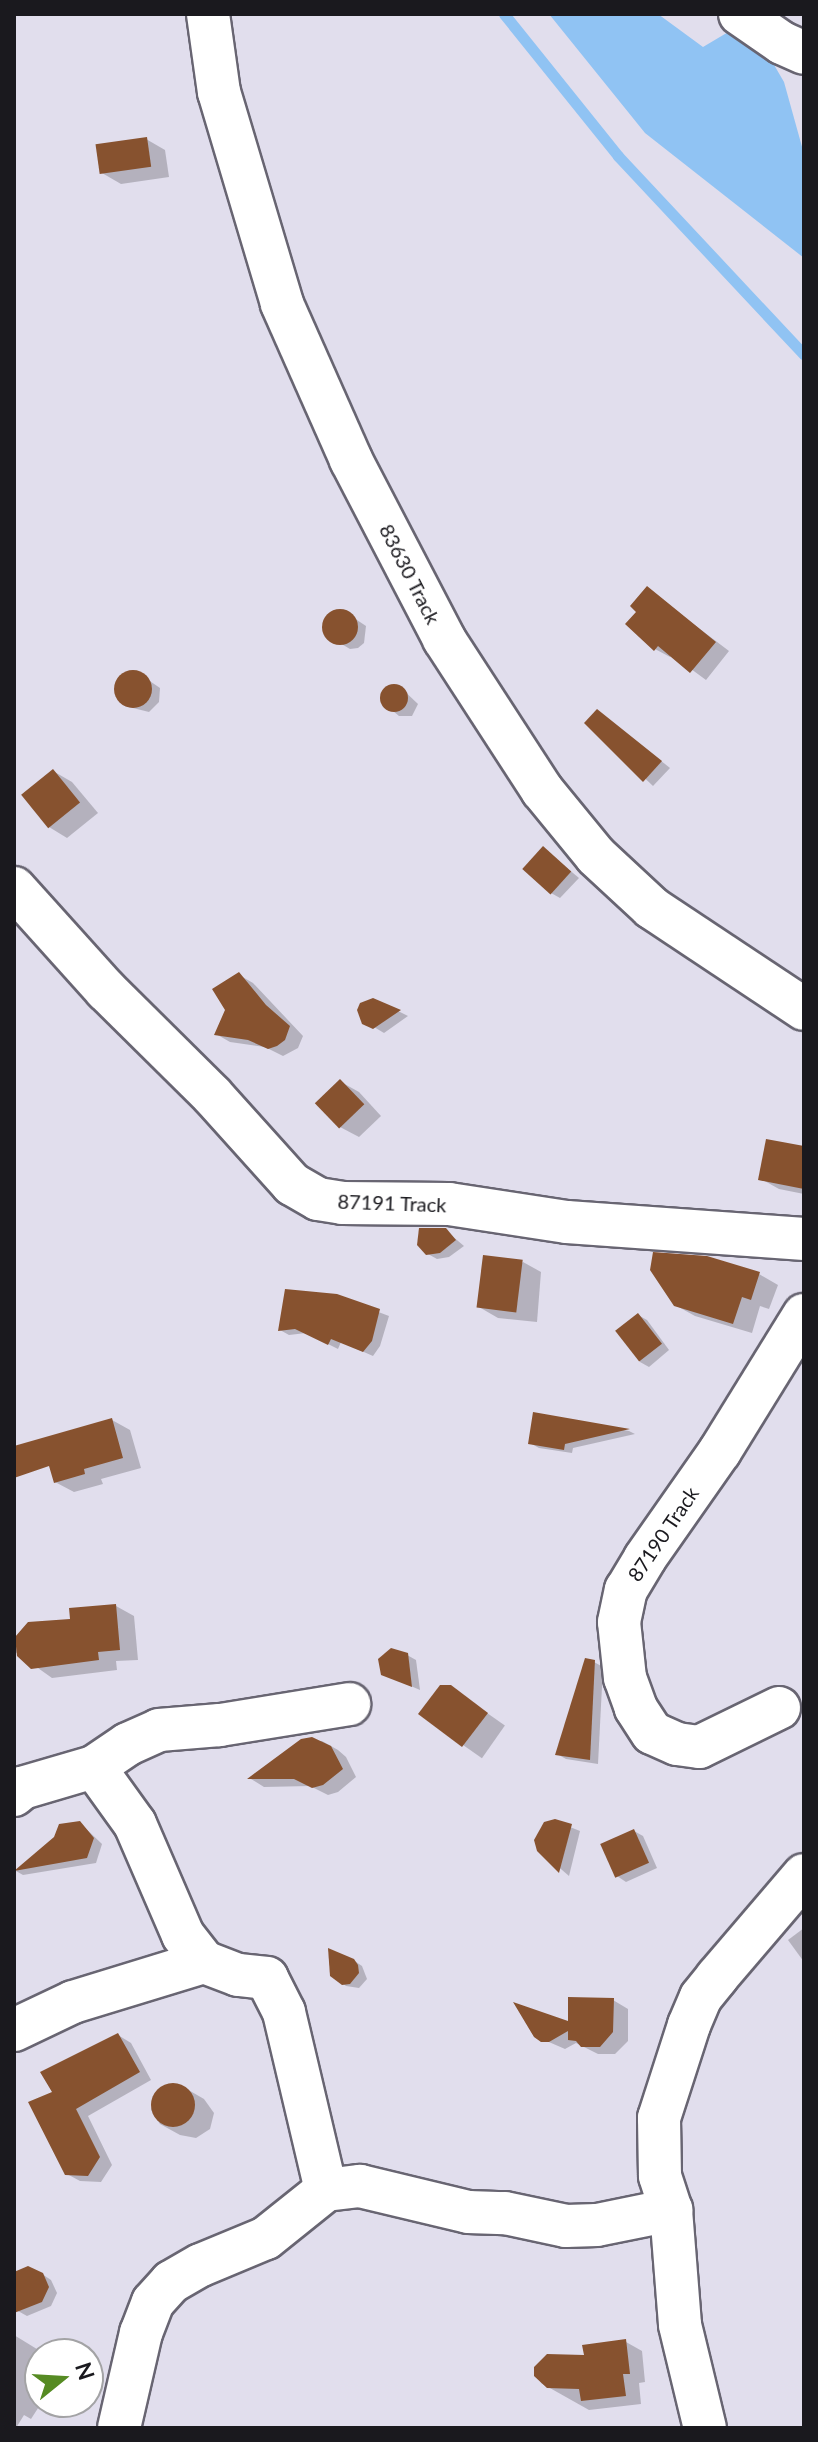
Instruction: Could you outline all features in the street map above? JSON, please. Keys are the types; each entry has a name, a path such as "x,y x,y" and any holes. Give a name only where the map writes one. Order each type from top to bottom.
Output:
{"street":[{"name":"83630 Track","path":"208,14 219,92 282,304 351,460 444,639 542,790 596,856 652,908 804,1009"},
{"path":"740,14 782,43 804,53"},
{"name":"87191 Track","path":"14,888 106,990 212,1095 292,1184 318,1199 342,1203 449,1204 567,1222 804,1239"},
{"name":"87190 Track","path":"779,1708 699,1747 677,1744 652,1733 636,1708 625,1678 619,1622 626,1590 645,1558 720,1451 804,1315"},
{"path":"14,1795 22,1788 94,1767 128,1744 159,1730 220,1725 349,1704"},
{"path":"94,1767 135,1824 183,1935 204,1962 238,1975 267,1978 284,2012 326,2190"},
{"path":"705,2428 680,2325 671,2210 660,2176 659,2118 701,1997 804,1875"},
{"path":"14,2030 73,2002 204,1962"},
{"path":"119,2428 141,2333 153,2302 171,2282 201,2265 266,2238 326,2190 360,2186 468,2212 505,2213 566,2226 597,2225 671,2210"}],"water":[{"path":"549,14 658,14 703,47 735,28 766,51 784,82 804,154 804,258 645,133"}],"building":[{"path":"147,137 151,167 100,174 96,144"},
{"path":"647,586 716,642 690,673 658,646 654,651 625,624 636,612 630,606"},
{"path":"340,609 353,614 358,627 353,640 340,645 327,640 322,627 327,614"},
{"path":"133,670 146,676 152,689 146,702 133,708 120,702 114,689 120,676"},
{"path":"394,684 404,688 408,698 404,708 394,712 384,708 380,698 384,688"},
{"path":"597,709 662,761 643,782 584,723"},
{"path":"53,769 80,802 48,828 21,795"},
{"path":"543,846 571,871 550,894 522,869"},
{"path":"239,972 266,1005 290,1026 285,1040 277,1046 268,1049 248,1040 214,1035 225,1010 212,989"},
{"path":"373,998 401,1010 373,1029 362,1024 357,1010 360,1003"},
{"path":"340,1079 364,1104 339,1128 315,1103"},
{"path":"766,1139 804,1146 804,1189 758,1180"},
{"path":"419,1228 446,1228 456,1240 440,1253 426,1255 417,1245"},
{"path":"653,1252 707,1256 760,1272 751,1300 742,1297 733,1324 674,1306 650,1270"},
{"path":"483,1255 523,1260 516,1312 477,1308"},
{"path":"285,1289 337,1294 380,1309 372,1341 363,1352 331,1339 328,1345 295,1329 278,1331"},
{"path":"638,1313 662,1344 639,1362 615,1331"},
{"path":"533,1412 630,1429 565,1444 564,1450 528,1444"},
{"path":"112,1418 123,1458 84,1469 85,1474 54,1483 49,1466 14,1478 14,1446"},
{"path":"116,1604 120,1650 98,1652 99,1660 31,1669 17,1656 15,1637 28,1622 70,1619 69,1608"},
{"path":"391,1648 408,1653 412,1687 381,1675 378,1659"},
{"path":"585,1658 595,1660 590,1760 555,1755"},
{"path":"440,1685 451,1685 488,1713 462,1747 418,1714"},
{"path":"312,1737 331,1746 343,1769 323,1785 312,1788 294,1779 247,1779 301,1739"},
{"path":"555,1819 572,1824 559,1873 537,1851 534,1840 544,1822"},
{"path":"80,1821 94,1838 87,1858 14,1871 54,1837 59,1824"},
{"path":"634,1829 649,1863 615,1878 600,1844"},
{"path":"328,1948 354,1959 358,1965 359,1973 350,1984 342,1985 330,1976"},
{"path":"568,1997 614,1998 613,2032 600,2047 581,2047 576,2041 568,2040 568,2031 549,2042 541,2042 534,2037 513,2002 568,2021"},
{"path":"118,2033 140,2072 76,2109 100,2157 88,2176 65,2175 28,2102 52,2092 40,2072"},
{"path":"173,2083 189,2089 195,2105 189,2121 173,2127 157,2121 151,2105 157,2089"},
{"path":"28,2266 43,2273 49,2287 42,2302 14,2313 14,2272"},
{"path":"626,2339 630,2374 623,2374 626,2396 581,2401 579,2389 547,2388 534,2376 534,2367 547,2354 584,2355 582,2345"}],"waterway":[{"path":"504,14 618,156 804,355"}]}
